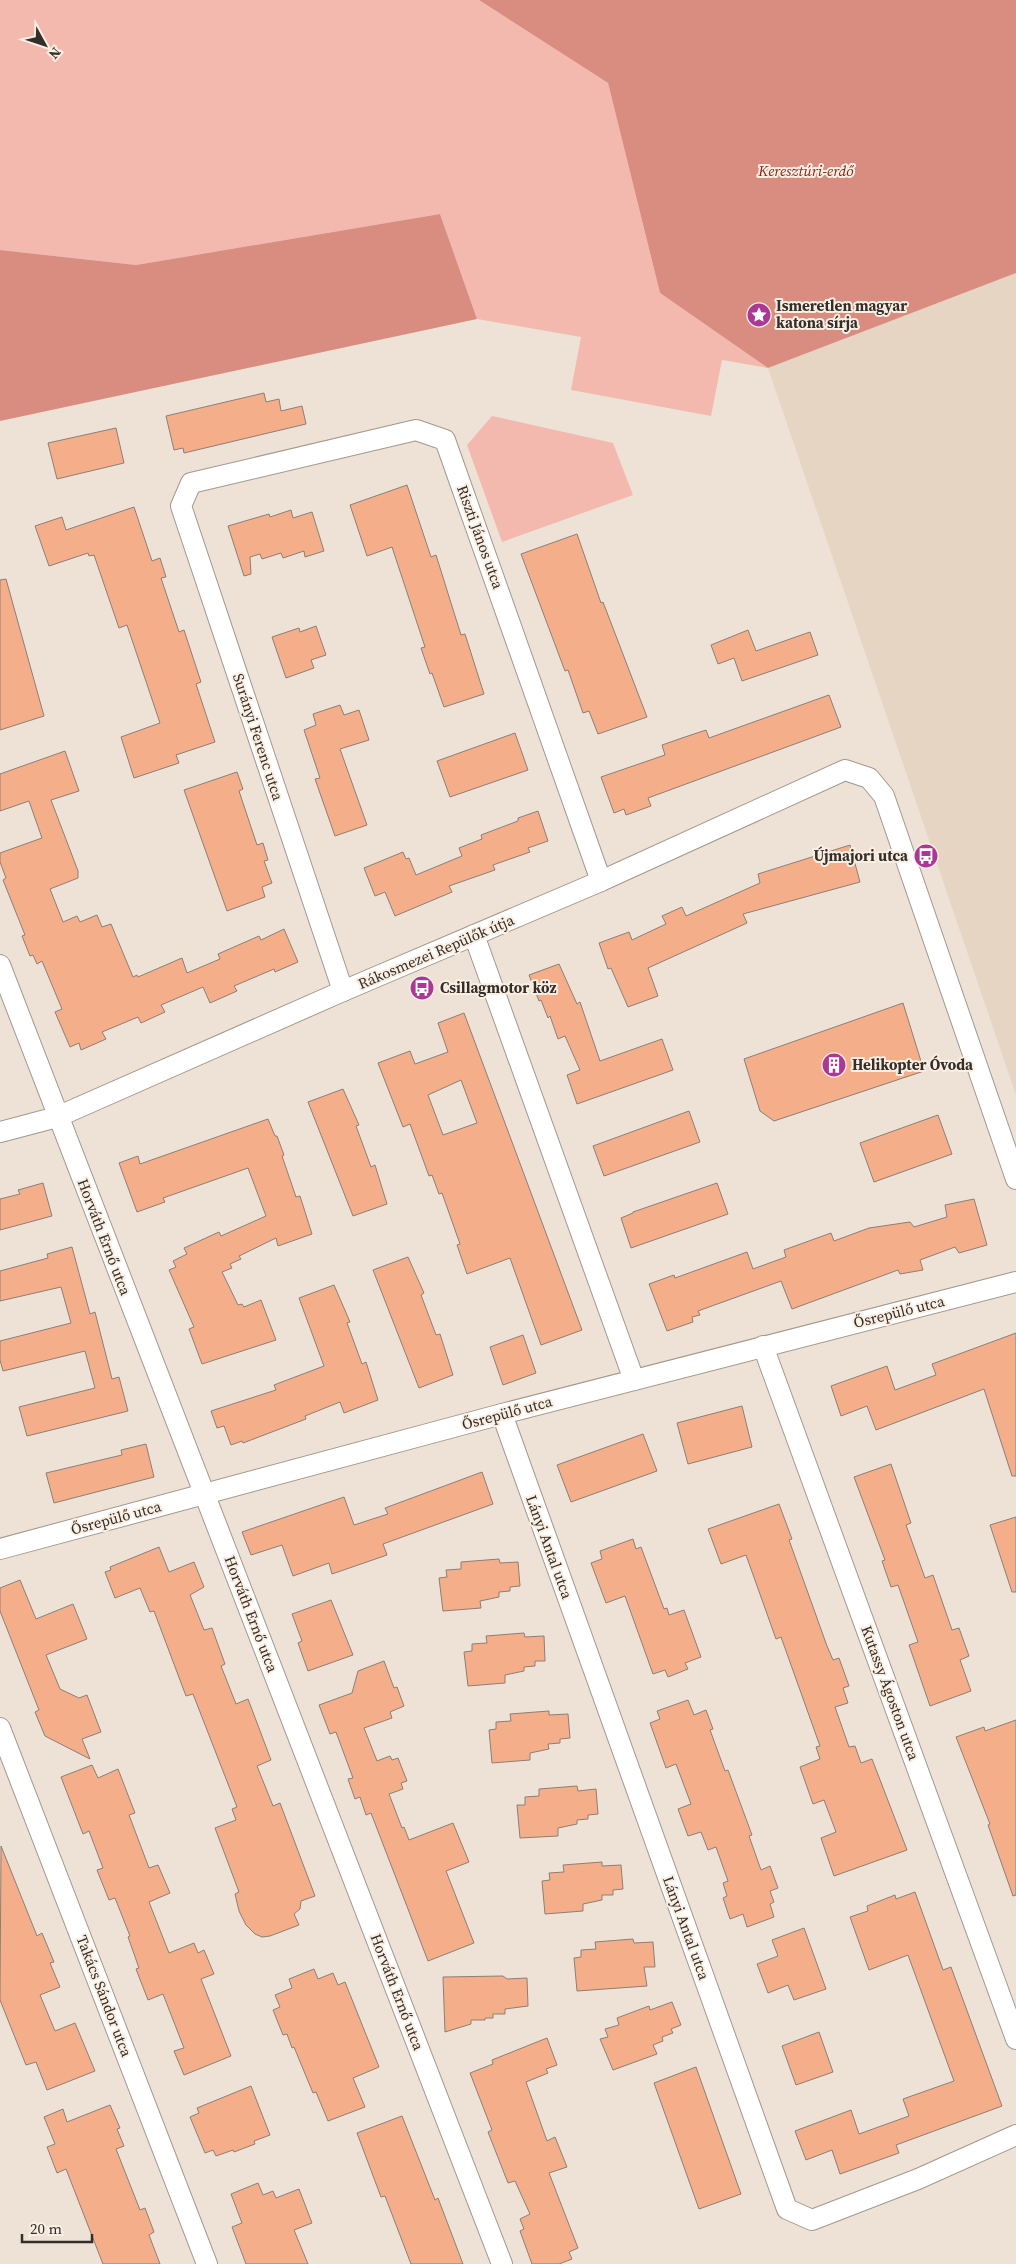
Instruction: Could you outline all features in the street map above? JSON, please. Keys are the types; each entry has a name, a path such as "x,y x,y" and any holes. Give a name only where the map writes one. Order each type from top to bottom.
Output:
{"street":[{"name":"Riszti János utca","path":"191,483 416,430 445,440 602,881"},
{"name":"Surányi Ferenc utca","path":"191,483 181,506 343,991"},
{"name":"Rákosmezei Repülők útja","path":"0,1132 57,1117 343,991 602,881 845,770 869,778 884,796 1016,1179"},
{"path":"474,935 634,1380"},
{"name":"Horváth Ernő utca","path":"0,964 57,1117 502,2264"},
{"name":"Ősrepülő utca","path":"0,1549 502,1414 1016,1282"},
{"name":"Kutassy Ágoston utca","path":"763,1346 1016,2040"},
{"name":"Lányi Antal utca","path":"502,1414 787,2209 812,2220 918,2179 1016,2135"},
{"name":"Takács Sándor utca","path":"0,1728 207,2264"}],"shaded area":[{"path":"0,0 479,0 608,83 660,293 768,368 722,360 711,416 571,390 581,337 477,319 440,214 136,265 0,250"},
{"path":"1016,273 1016,1095 768,368"},
{"path":"492,416 613,443 633,495 502,542 467,445"}],"green space":[{"name":"Keresztúri-erdő","path":"479,0 1016,0 1016,273 768,368 660,293 608,83"},
{"path":"440,214 477,319 0,421 0,250 136,265"}],"building":[{"path":"264,393 266,402 279,399 281,411 302,406 306,424 184,453 183,448 174,450 166,416"},
{"path":"116,428 124,463 57,479 48,443"},
{"path":"407,485 431,557 436,555 461,635 465,634 484,694 444,707 421,648 425,647 392,547 367,556 350,505"},
{"path":"134,507 152,561 160,558 166,577 161,578 179,632 184,630 201,682 196,684 215,742 176,755 179,763 134,778 121,737 160,723 127,625 119,628 94,555 89,556 88,553 49,566 35,526 62,517 66,530"},
{"path":"291,510 293,518 312,512 324,551 305,557 304,551 283,558 281,553 262,559 260,554 250,557 251,574 244,576 228,526 269,514 270,517"},
{"path":"577,534 601,603 603,602 647,717 598,734 589,711 583,713 568,670 565,671 521,554"},
{"path":"6,579 44,716 0,730 0,580"},
{"path":"316,626 326,655 311,660 314,668 286,678 272,637 299,628 300,632"},
{"path":"748,630 756,651 810,632 818,655 742,681 734,658 718,664 711,645"},
{"path":"829,695 841,727 648,798 651,806 626,815 624,809 614,813 601,777 665,755 662,745 706,730 709,738"},
{"path":"340,705 344,715 359,710 369,740 340,749 367,825 335,836 315,779 320,778 304,730 316,725 313,714"},
{"path":"515,733 528,770 450,797 437,761"},
{"path":"65,751 79,791 51,800 78,871 78,878 50,889 63,922 77,916 80,922 97,915 102,927 111,924 133,977 137,975 138,977 182,958 187,973 220,959 218,954 259,936 261,940 284,929 298,962 275,972 274,969 234,986 237,991 210,1003 203,987 161,1005 165,1012 141,1023 138,1017 102,1032 106,1039 81,1050 79,1043 70,1047 55,1012 62,1009 42,961 37,964 33,955 30,956 22,936 25,935 3,880 6,878 0,862 0,853 42,838 29,801 0,811 0,774"},
{"path":"237,772 243,789 239,791 257,845 263,843 268,860 264,861 272,883 262,887 265,897 227,911 184,790"},
{"path":"538,811 548,841 528,848 530,852 493,865 495,870 449,886 452,892 395,916 385,892 375,896 364,868 403,852 406,859 409,858 416,875 462,856 459,848 482,839 481,835"},
{"path":"850,845 860,882 743,914 747,923 648,968 658,996 628,1007 611,968 608,969 599,943 629,932 632,940 666,924 662,916 682,907 686,916 760,883 758,874"},
{"path":"559,964 577,1004 580,1002 600,1061 662,1039 673,1070 577,1104 567,1075 580,1070 565,1036 558,1039 550,1016 548,1018 541,1000 539,1001 529,975"},
{"name":"Helikopter Óvoda","path":"903,1003 924,1071 774,1121 760,1111 744,1059"},
{"path":"464,1013 582,1330 541,1345 510,1258 467,1274 457,1245 460,1244 442,1193 439,1194 432,1175 429,1176 410,1124 403,1127 378,1063 410,1051 415,1064 448,1052 438,1023","holes":["461,1080 477,1123 443,1135 428,1095"]},
{"path":"343,1089 359,1125 356,1126 371,1167 375,1165 387,1204 353,1216 308,1102"},
{"path":"689,1111 700,1142 604,1176 593,1146"},
{"path":"938,1115 952,1154 874,1182 860,1143"},
{"path":"268,1119 284,1155 282,1156 296,1197 300,1196 312,1234 278,1246 276,1238 239,1256 241,1259 230,1264 232,1268 222,1272 238,1305 242,1304 244,1307 261,1300 276,1340 202,1364 189,1329 194,1327 169,1270 176,1267 173,1261 187,1254 184,1248 219,1232 221,1236 266,1216 248,1168 163,1198 165,1202 137,1212 119,1163 138,1156 140,1164"},
{"path":"43,1183 52,1216 0,1230 0,1199 20,1194 18,1190"},
{"path":"717,1183 728,1214 631,1248 621,1218 633,1212"},
{"path":"974,1199 987,1245 959,1253 955,1247 920,1260 923,1270 900,1274 898,1270 792,1309 781,1281 698,1311 700,1315 692,1317 693,1322 667,1331 649,1284 674,1275 675,1278 747,1252 753,1269 786,1257 784,1250 831,1233 834,1241 869,1228 910,1222 914,1227 947,1217 945,1205"},
{"path":"72,1247 90,1314 95,1312 112,1379 119,1377 128,1411 27,1436 19,1407 95,1388 85,1351 3,1371 0,1360 0,1341 71,1323 61,1287 0,1301 0,1271 48,1258 47,1254"},
{"path":"408,1257 424,1293 421,1295 436,1335 440,1334 453,1375 419,1388 373,1270"},
{"path":"334,1285 350,1322 347,1323 362,1364 366,1362 378,1400 344,1413 340,1402 305,1416 306,1419 243,1443 242,1441 231,1445 224,1426 217,1428 211,1411 276,1390 274,1385 324,1366 299,1298"},
{"path":"1016,1333 1016,1476 1012,1476 984,1389 876,1430 867,1406 841,1416 831,1386 887,1366 895,1390 936,1375 932,1364"},
{"path":"523,1335 536,1373 503,1385 490,1347"},
{"path":"742,1406 752,1447 688,1464 677,1423"},
{"path":"643,1434 657,1471 571,1502 557,1465"},
{"path":"146,1444 154,1477 54,1503 46,1473 122,1455 121,1450"},
{"path":"891,1464 911,1523 906,1525 925,1578 933,1575 952,1630 959,1628 969,1656 960,1660 971,1691 930,1706 909,1645 918,1642 898,1585 891,1587 882,1561 885,1560 854,1477"},
{"path":"482,1472 493,1504 383,1544 387,1555 332,1574 329,1563 293,1576 282,1545 251,1555 242,1532 344,1497 354,1525 388,1514 385,1508"},
{"path":"779,1504 792,1539 789,1540 827,1646 833,1660 839,1658 849,1686 843,1688 848,1703 835,1707 849,1747 855,1746 861,1763 872,1759 907,1850 834,1876 821,1838 836,1832 824,1800 813,1804 800,1767 820,1759 816,1747 820,1746 781,1637 776,1639 746,1555 721,1564 708,1529"},
{"path":"1016,1517 1016,1592 1012,1592 990,1525"},
{"path":"633,1539 636,1549 641,1547 664,1609 667,1608 669,1615 684,1610 701,1657 685,1663 688,1669 668,1677 665,1670 653,1674 625,1596 606,1603 591,1563 602,1559 600,1551"},
{"path":"159,1547 169,1572 194,1562 204,1587 190,1595 204,1630 212,1628 225,1664 221,1666 236,1704 248,1699 271,1760 257,1766 273,1806 280,1803 315,1896 301,1901 300,1909 294,1914 299,1925 270,1936 262,1937 255,1934 246,1925 239,1911 235,1894 239,1892 215,1828 236,1820 232,1809 237,1807 193,1694 186,1696 154,1611 150,1612 140,1588 115,1598 105,1572 111,1570 110,1567"},
{"path":"499,1559 500,1563 518,1562 520,1586 510,1587 510,1591 499,1592 499,1597 480,1601 481,1608 443,1611 439,1578 447,1577 446,1570 461,1569 461,1562"},
{"path":"20,1580 36,1619 73,1604 87,1639 46,1655 60,1689 79,1698 87,1695 101,1732 82,1739 90,1759 45,1736 35,1712 39,1710 0,1611 0,1588"},
{"path":"331,1600 353,1655 308,1671 298,1643 302,1641 292,1614"},
{"path":"524,1633 525,1637 544,1636 545,1661 535,1661 535,1666 524,1667 524,1671 505,1675 505,1683 468,1686 464,1652 472,1651 472,1644 487,1643 486,1636"},
{"path":"384,1661 394,1688 397,1687 404,1706 390,1712 392,1718 364,1728 377,1761 390,1756 392,1760 398,1758 407,1781 401,1783 403,1789 389,1794 402,1828 404,1827 409,1840 453,1823 469,1862 446,1871 474,1943 428,1961 371,1813 366,1815 360,1797 355,1799 348,1779 353,1778 336,1732 330,1734 319,1705 352,1693 358,1671"},
{"path":"688,1700 694,1715 706,1710 713,1729 710,1730 725,1771 728,1770 752,1835 749,1836 761,1870 770,1866 778,1888 770,1891 774,1902 770,1904 774,1917 747,1927 743,1914 730,1919 723,1898 727,1896 723,1883 728,1881 716,1847 708,1850 701,1832 688,1836 678,1809 691,1804 676,1764 666,1768 650,1723 660,1719 657,1711"},
{"path":"549,1711 549,1715 568,1714 570,1738 560,1739 560,1743 548,1744 549,1749 530,1753 530,1760 492,1763 489,1730 496,1729 496,1722 511,1721 510,1714"},
{"path":"1016,1720 1016,1895 1013,1896 988,1825 990,1824 956,1737 984,1727 985,1731"},
{"path":"92,1765 98,1778 118,1769 135,1813 129,1815 149,1868 158,1865 170,1893 149,1902 169,1953 194,1943 198,1953 204,1950 214,1974 201,1979 231,2056 184,2075 174,2051 184,2048 163,1994 148,2000 136,1969 139,1968 128,1937 130,1936 115,1898 109,1900 97,1870 103,1868 89,1831 83,1834 61,1777"},
{"path":"577,1786 578,1791 596,1789 598,1814 588,1815 588,1819 577,1820 577,1824 558,1828 558,1836 520,1838 517,1805 525,1805 525,1797 539,1796 539,1789"},
{"path":"1,1846 37,1936 42,1933 54,1962 50,1963 60,1987 40,1995 55,2031 75,2023 95,2071 47,2090 36,2062 26,2065 0,2000"},
{"path":"602,1862 602,1866 621,1865 623,1889 613,1890 613,1895 602,1895 602,1900 583,1904 583,1911 545,1914 542,1881 550,1880 549,1873 564,1872 563,1865"},
{"path":"915,1892 943,1970 951,1967 1002,2106 896,2145 899,2153 840,2174 832,2150 806,2160 795,2131 851,2110 859,2134 909,2116 903,2099 954,2081 908,1955 869,1970 850,1917 868,1911 867,1906 895,1895 896,1899"},
{"path":"804,1928 826,1989 794,2000 788,1985 768,1993 757,1964 778,1956 772,1940"},
{"path":"633,1939 634,1943 653,1942 655,1967 644,1967 647,1986 577,1991 574,1958 581,1957 581,1950 596,1949 595,1942"},
{"path":"314,1969 318,1979 333,1973 338,1985 345,1982 379,2067 353,2078 365,2107 328,2121 316,2092 313,2093 294,2047 292,2048 287,2034 283,2035 273,2010 280,2007 275,1995 292,1988 289,1979"},
{"path":"503,1976 507,1979 527,1978 528,2006 505,2009 505,2014 493,2014 493,2018 485,2018 485,2020 471,2020 471,2024 445,2032 443,1977"},
{"path":"672,2002 681,2025 671,2029 673,2033 662,2037 663,2041 653,2045 657,2054 613,2070 600,2039 608,2037 605,2029 619,2025 617,2018 649,2006 650,2010"},
{"path":"819,2032 833,2072 796,2085 782,2046"},
{"path":"547,2038 557,2065 546,2069 548,2073 526,2082 547,2141 555,2137 567,2167 549,2173 578,2248 569,2252 572,2259 559,2264 532,2264 520,2231 524,2229 520,2219 530,2214 515,2181 508,2183 488,2132 492,2130 470,2073 493,2064 492,2060"},
{"path":"696,2067 741,2194 699,2209 654,2083"},
{"path":"251,2086 270,2135 254,2141 255,2144 234,2152 233,2150 216,2156 213,2150 205,2153 190,2117 199,2113 197,2108"},
{"path":"110,2105 120,2128 117,2129 124,2146 116,2149 140,2210 145,2208 154,2232 149,2235 160,2264 103,2264 66,2169 57,2173 47,2147 55,2144 44,2117 63,2109 67,2122"},
{"path":"402,2116 435,2200 438,2198 463,2264 411,2264 385,2196 381,2197 357,2133"},
{"path":"258,2183 263,2195 273,2191 276,2198 299,2189 312,2223 294,2230 308,2264 246,2264 232,2227 242,2223 231,2194"}],"place":[{"name":"Ismeretlen magyar katona sírja","path":"759,315"},
{"name":"Újmajori utca","path":"926,856"},
{"name":"Csillagmotor köz","path":"422,988"},
{"name":"Helikopter Óvoda","path":"834,1065"}]}
